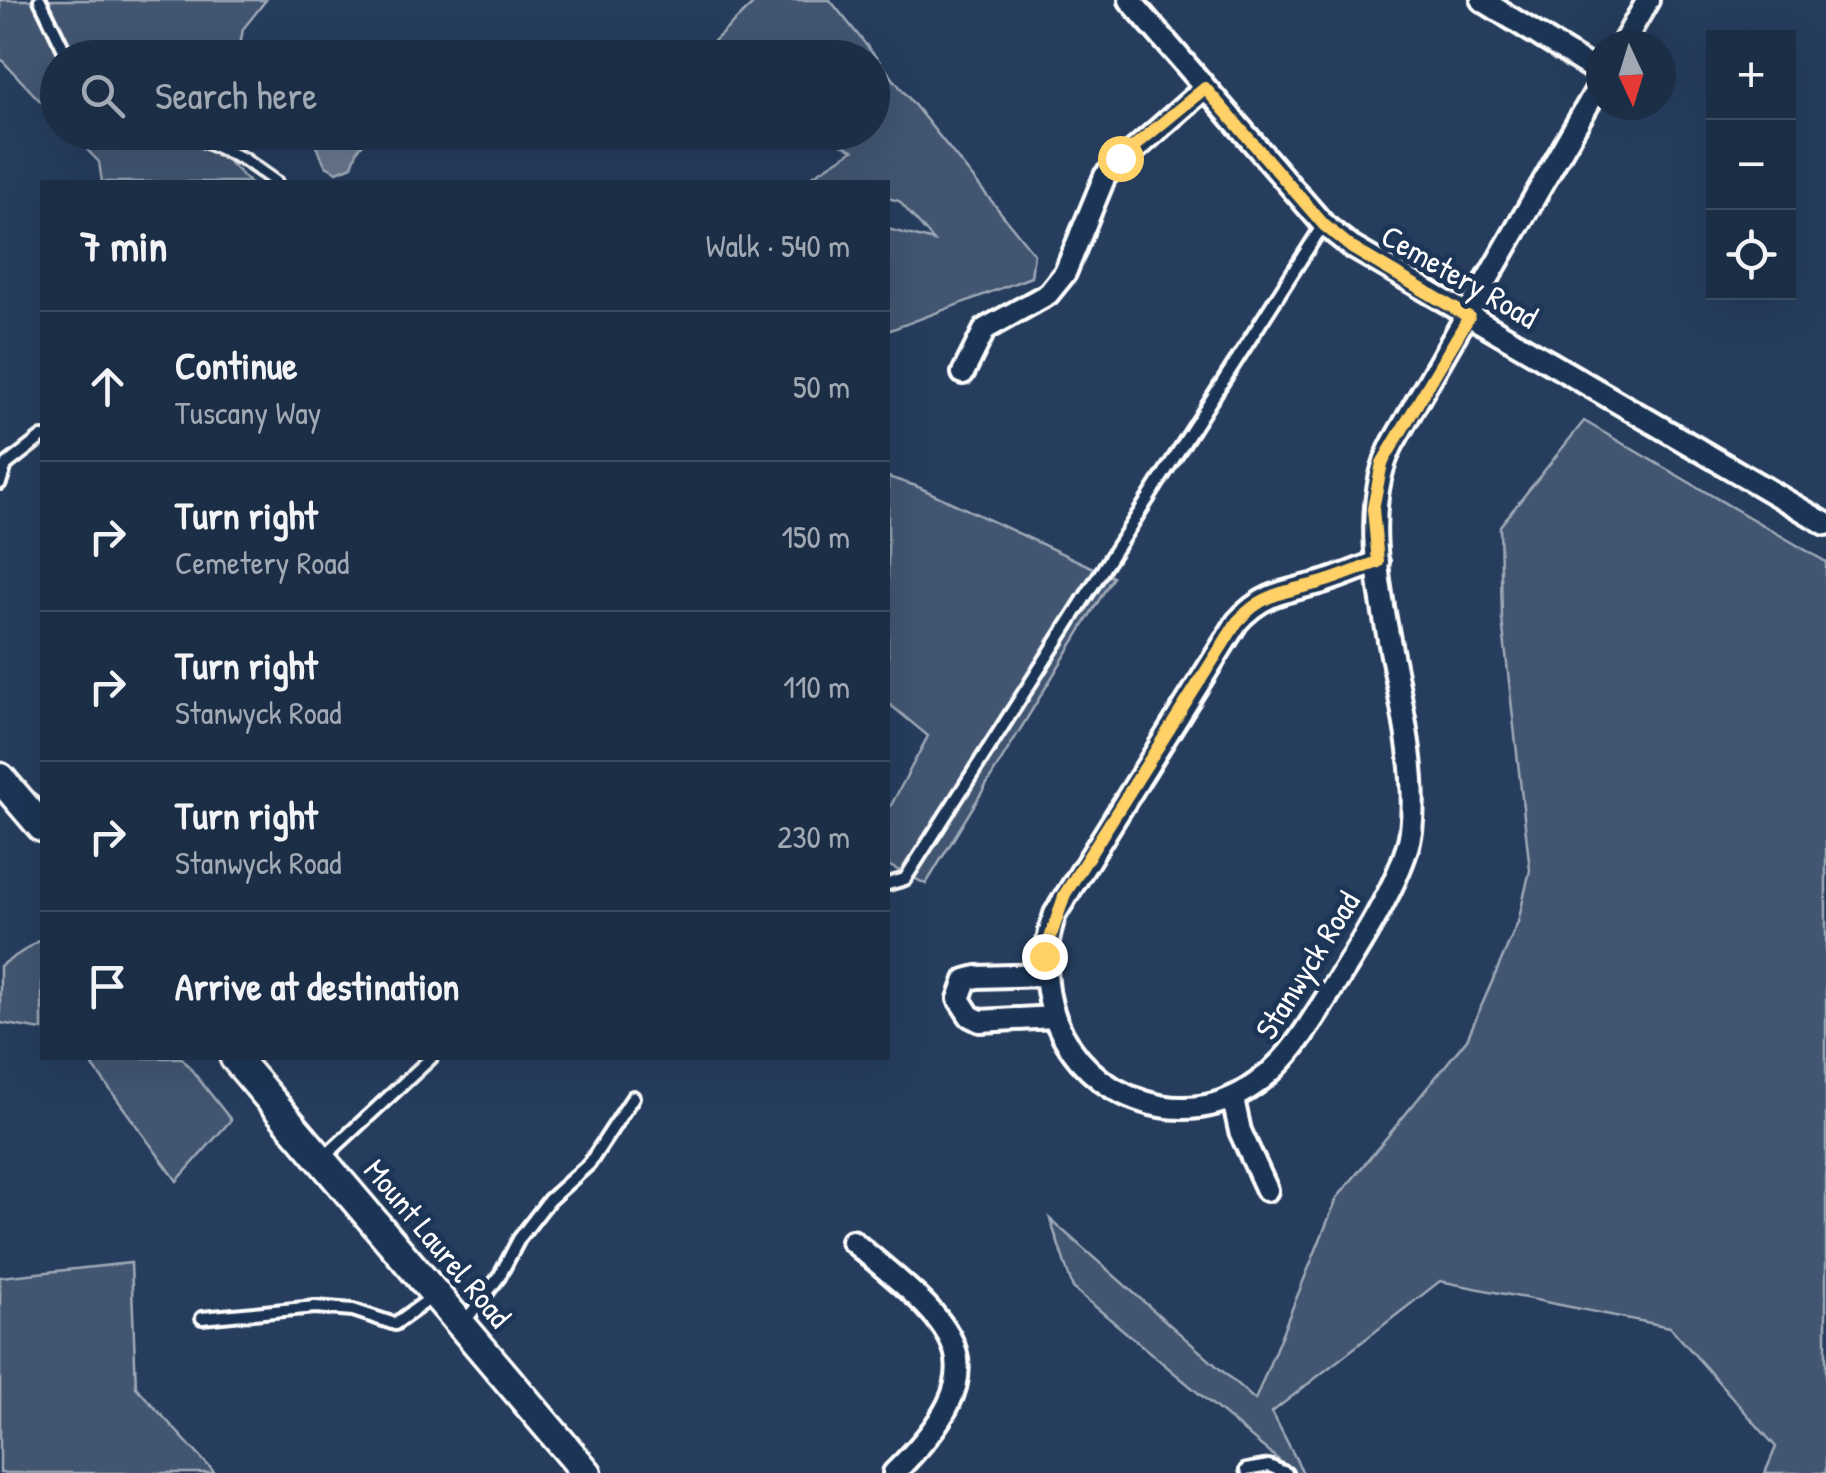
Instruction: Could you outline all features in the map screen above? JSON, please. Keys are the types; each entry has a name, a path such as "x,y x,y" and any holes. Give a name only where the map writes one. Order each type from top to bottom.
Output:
{"main road":[{"path":"0,778 40,825"},
{"name":"Mount Laurel Road","path":"247,1062 322,1158 587,1473"}],"street":[{"name":"Cemetery Road","path":"1130,0 1324,225 1352,248 1826,524"},
{"path":"1482,0 1586,65"},
{"path":"1631,30 1648,0"},
{"path":"963,373 985,329 1048,294 1064,273 1104,176 1120,158 1205,88"},
{"name":"Stanwyck Road","path":"1378,562 1264,597 1237,622 1065,894 1048,935 1044,975 1054,1017 1076,1054 1124,1093 1182,1108 1233,1098 1259,1084 1290,1055 1388,894 1406,853 1412,790 1373,509 1382,463 1586,109"},
{"path":"1044,975 976,977 966,980 959,999 970,1016 980,1021 1054,1017"},
{"path":"1233,1098 1240,1130 1266,1190"},
{"path":"852,1241 936,1312 956,1358 957,1380 948,1411 894,1473"}],"lane":[{"path":"40,0 59,40"},
{"path":"225,150 273,180"},
{"path":"890,883 905,879 1324,225"},
{"path":"0,482 6,466 40,439"},
{"path":"322,1158 429,1060"},
{"path":"462,1325 499,1277 519,1239 549,1200 589,1164 633,1097"},
{"path":"202,1318 315,1308 353,1310 395,1324 436,1294"},
{"path":"1246,1470 1270,1466 1286,1473"}],"shaded area":[{"path":"0,0 266,0 243,29 241,40 40,40 40,101 0,58"},
{"path":"757,0 830,0 862,40 715,40"},
{"path":"890,75 1034,254 1031,277 890,330 890,230 934,241 899,201 890,199 890,180 808,179 853,150 890,150"},
{"path":"87,150 223,150 222,155 247,180 102,180 99,162"},
{"path":"318,150 358,150 352,166 337,172 326,166"},
{"path":"1584,421 1826,562 1826,1473 1765,1473 1776,1447 1670,1327 1440,1281 1272,1412 1303,1473 1294,1473 1073,1288 1050,1219 1255,1400 1337,1198 1467,1039 1518,922 1530,870 1502,619 1500,526"},
{"path":"890,478 1113,577 926,884 890,866 890,807 928,736 890,705"},
{"path":"40,940 40,1030 0,1023 0,966"},
{"path":"88,1060 184,1060 231,1120 177,1181"},
{"path":"131,1263 136,1387 215,1473 0,1473 0,1277"}],"route":[{"path":"1044,956 1055,914 1065,894 1224,637 1264,597 1378,562 1373,509 1382,463 1469,317 1352,248 1324,225 1205,88 1120,158"}]}
